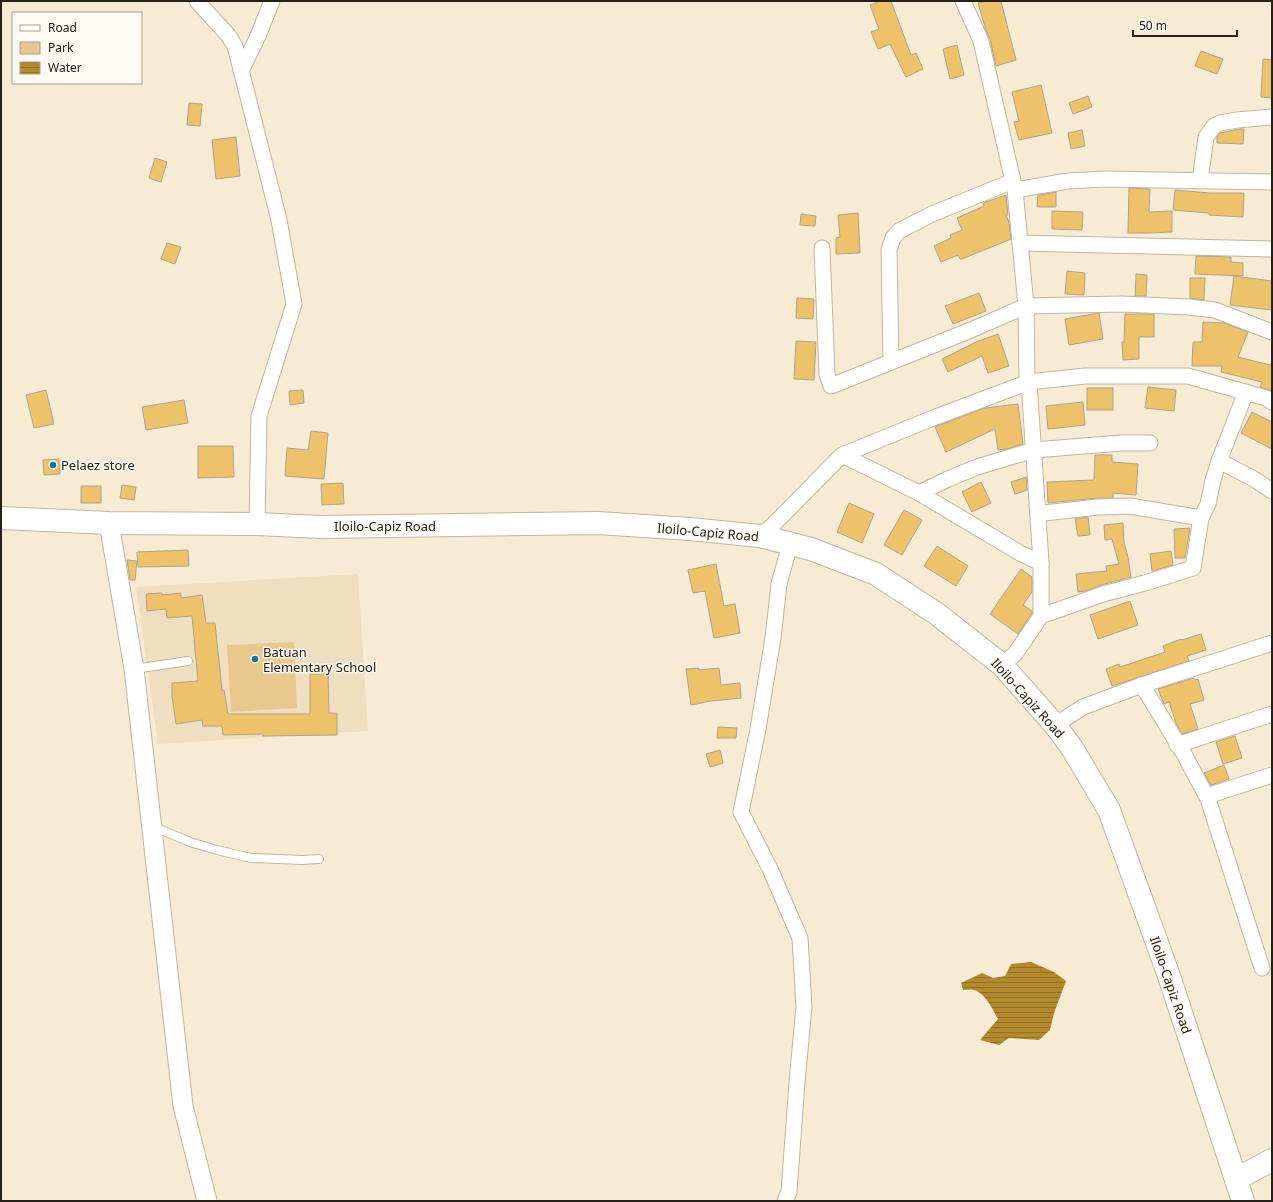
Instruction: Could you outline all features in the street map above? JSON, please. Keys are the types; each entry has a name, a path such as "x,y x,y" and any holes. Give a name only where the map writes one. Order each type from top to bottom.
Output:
{"main road":[{"name":"Iloilo-Capiz Road","path":"1,518 109,523 257,524 321,527 598,523 690,529 760,536 811,549 876,574 937,614 1002,665 1055,725 1072,748 1109,810 1169,976 1243,1201"},
{"path":"1236,1179 1272,1160"}],"street":[{"path":"197,1 228,35 235,46 278,220 294,304 259,416 257,524"},
{"path":"242,71 272,1"},
{"path":"963,1 981,41 1014,186 1026,306 1027,376 1029,382 1041,563 1041,616"},
{"path":"1200,181 1206,137 1214,126 1220,123 1238,120 1272,117"},
{"path":"891,362 889,250 893,238 899,230 932,214 1014,186 1105,179 1272,182"},
{"path":"1020,243 1272,249"},
{"path":"822,248 827,374 831,386 971,330 1026,306 1122,304 1189,307 1214,310 1272,332"},
{"path":"760,536 842,455 933,418 1029,382 1084,376 1188,376 1266,398 1272,402"},
{"path":"1002,665 1014,654 1041,616 1103,594 1193,568 1201,518 1208,504 1219,461 1246,392"},
{"path":"919,493 977,467 1034,450 1121,443 1150,443"},
{"path":"842,455 919,493 1020,553 1041,563"},
{"path":"1219,461 1272,491"},
{"path":"1038,510 1044,513 1098,507 1130,506 1201,518"},
{"path":"109,523 134,669 183,1106 207,1201"},
{"path":"785,1201 790,1192 797,1082 804,1007 800,938 770,869 742,812 773,638 779,584 790,544"},
{"path":"1055,725 1083,707 1142,685 1272,644"},
{"path":"1142,685 1177,745 1184,754 1206,796 1262,968"},
{"path":"1177,745 1272,714"},
{"path":"1206,796 1272,775"}],"lane":[{"path":"134,669 188,661"},
{"path":"152,826 190,842 250,858 302,860 319,859"}],"shaded area":[{"name":"Batuan Elementary School","path":"358,574 368,731 158,744 136,587"}],"green space":[{"path":"294,642 297,708 231,712 227,645"}],"water":[{"path":"1031,962 1054,972 1066,981 1054,1013 1050,1030 1039,1040 1009,1038 999,1045 980,1040 998,1019 988,1002 981,994 977,991 963,990 961,983 982,973 993,978 1005,976 1011,964"}],"building":[{"path":"881,1 891,1 911,55 916,53 923,69 906,77 890,44 878,49 871,32 879,29 870,5"},
{"path":"986,1 1001,1 1016,60 996,66 990,39 978,3"},
{"path":"957,45 964,75 950,79 943,49"},
{"path":"1201,51 1223,59 1217,74 1195,66"},
{"path":"1263,59 1272,60 1272,98 1261,97"},
{"path":"1041,85 1052,133 1019,140 1014,122 1019,121 1012,92"},
{"path":"1088,96 1092,107 1073,114 1069,103"},
{"path":"189,103 202,104 200,126 187,125"},
{"path":"1244,129 1243,144 1217,143 1217,137 1220,133"},
{"path":"1082,130 1085,146 1071,149 1068,133"},
{"path":"236,137 240,176 216,179 212,140"},
{"path":"155,158 167,162 161,182 149,178"},
{"path":"1129,188 1150,189 1149,212 1172,211 1172,232 1128,233"},
{"path":"1175,190 1210,193 1244,193 1243,217 1209,215 1209,213 1173,210"},
{"path":"1056,192 1056,207 1037,207 1038,195"},
{"path":"1006,195 1008,215 1006,215 1009,222 1011,239 962,259 960,259 958,255 941,262 934,246 951,238 950,235 962,230 957,218 984,206 983,203"},
{"path":"1052,211 1083,212 1082,230 1052,229"},
{"path":"858,213 860,253 836,254 836,238 840,237 838,215"},
{"path":"801,214 816,216 815,226 800,225"},
{"path":"167,243 181,247 175,264 161,259"},
{"path":"1196,256 1231,257 1231,262 1243,263 1243,276 1195,274"},
{"path":"1067,271 1085,273 1084,295 1065,294"},
{"path":"1136,274 1147,275 1146,296 1135,296"},
{"path":"1234,276 1272,281 1272,310 1230,305"},
{"path":"1190,278 1205,278 1204,300 1190,298"},
{"path":"979,293 986,311 953,324 945,306"},
{"path":"797,298 814,299 813,319 796,318"},
{"path":"1099,313 1103,339 1069,345 1065,319"},
{"path":"1125,314 1154,314 1154,337 1139,337 1139,359 1123,360 1122,342 1124,342"},
{"path":"1203,322 1224,323 1248,332 1238,357 1270,365 1272,362 1272,391 1260,387 1262,382 1221,372 1222,366 1192,366 1193,342 1202,342"},
{"path":"998,334 1009,366 988,373 982,356 948,372 942,359 976,342"},
{"path":"796,341 816,342 814,380 794,379"},
{"path":"1148,387 1176,390 1174,411 1145,408"},
{"path":"1087,388 1113,388 1113,410 1087,410"},
{"path":"46,390 54,424 34,428 26,395"},
{"path":"303,390 304,403 290,405 289,391"},
{"path":"184,400 188,423 146,430 142,407"},
{"path":"1083,402 1085,425 1048,429 1046,406"},
{"path":"1018,404 1023,444 998,450 995,429 946,452 935,427 985,408"},
{"path":"1252,412 1272,422 1272,449 1241,433"},
{"path":"311,431 328,433 324,479 285,476 287,448 308,450"},
{"path":"198,446 233,446 234,477 198,478"},
{"path":"1095,455 1112,455 1112,462 1138,464 1136,495 1113,493 1113,498 1097,498 1048,503 1047,482 1094,480"},
{"path":"59,459 60,474 44,475 43,460"},
{"path":"1026,477 1027,490 1015,494 1011,482"},
{"path":"981,482 991,503 972,512 962,492"},
{"path":"343,483 344,504 322,505 321,484"},
{"path":"122,485 136,487 134,500 120,498"},
{"path":"81,486 101,486 101,503 81,503"},
{"path":"849,503 874,514 862,543 837,532"},
{"path":"904,510 922,520 902,555 884,545"},
{"path":"1088,517 1090,535 1078,536 1075,519"},
{"path":"1123,523 1124,542 1131,577 1078,592 1076,574 1107,571 1106,566 1119,564 1112,539 1105,540 1104,525"},
{"path":"1190,528 1185,558 1175,558 1174,529"},
{"path":"937,546 968,566 956,586 924,566"},
{"path":"188,550 189,566 138,567 137,552"},
{"path":"1171,551 1173,565 1152,571 1150,554"},
{"path":"127,560 137,561 135,580 130,580"},
{"path":"716,564 724,606 735,604 740,633 714,638 705,591 693,593 688,570"},
{"path":"1021,569 1032,577 1032,592 1023,605 1032,611 1032,613 1018,634 990,614"},
{"path":"162,593 162,595 181,593 181,598 202,595 206,623 215,623 222,691 224,690 228,714 310,714 310,674 328,674 329,713 337,713 337,735 223,735 222,726 203,726 202,720 176,724 172,696 172,683 198,681 192,616 167,618 166,609 147,611 146,594"},
{"path":"1130,601 1138,625 1098,639 1090,615"},
{"path":"1201,634 1206,650 1187,656 1189,661 1112,686 1106,669 1119,664 1120,667 1165,652 1163,646 1181,639 1182,640"},
{"path":"699,668 699,670 719,668 721,685 740,683 741,698 691,705 686,669"},
{"path":"1194,678 1195,680 1198,679 1204,700 1190,704 1198,729 1182,734 1176,723 1169,702 1164,704 1158,689"},
{"path":"718,727 737,728 736,738 717,738"},
{"path":"1235,736 1242,758 1223,764 1216,742"},
{"path":"720,750 723,763 710,767 706,754"},
{"path":"1224,765 1229,779 1211,785 1204,773"}],"place":[{"name":"Pelaez store","path":"53,465"},
{"name":"Batuan Elementary School","path":"255,659"}]}
